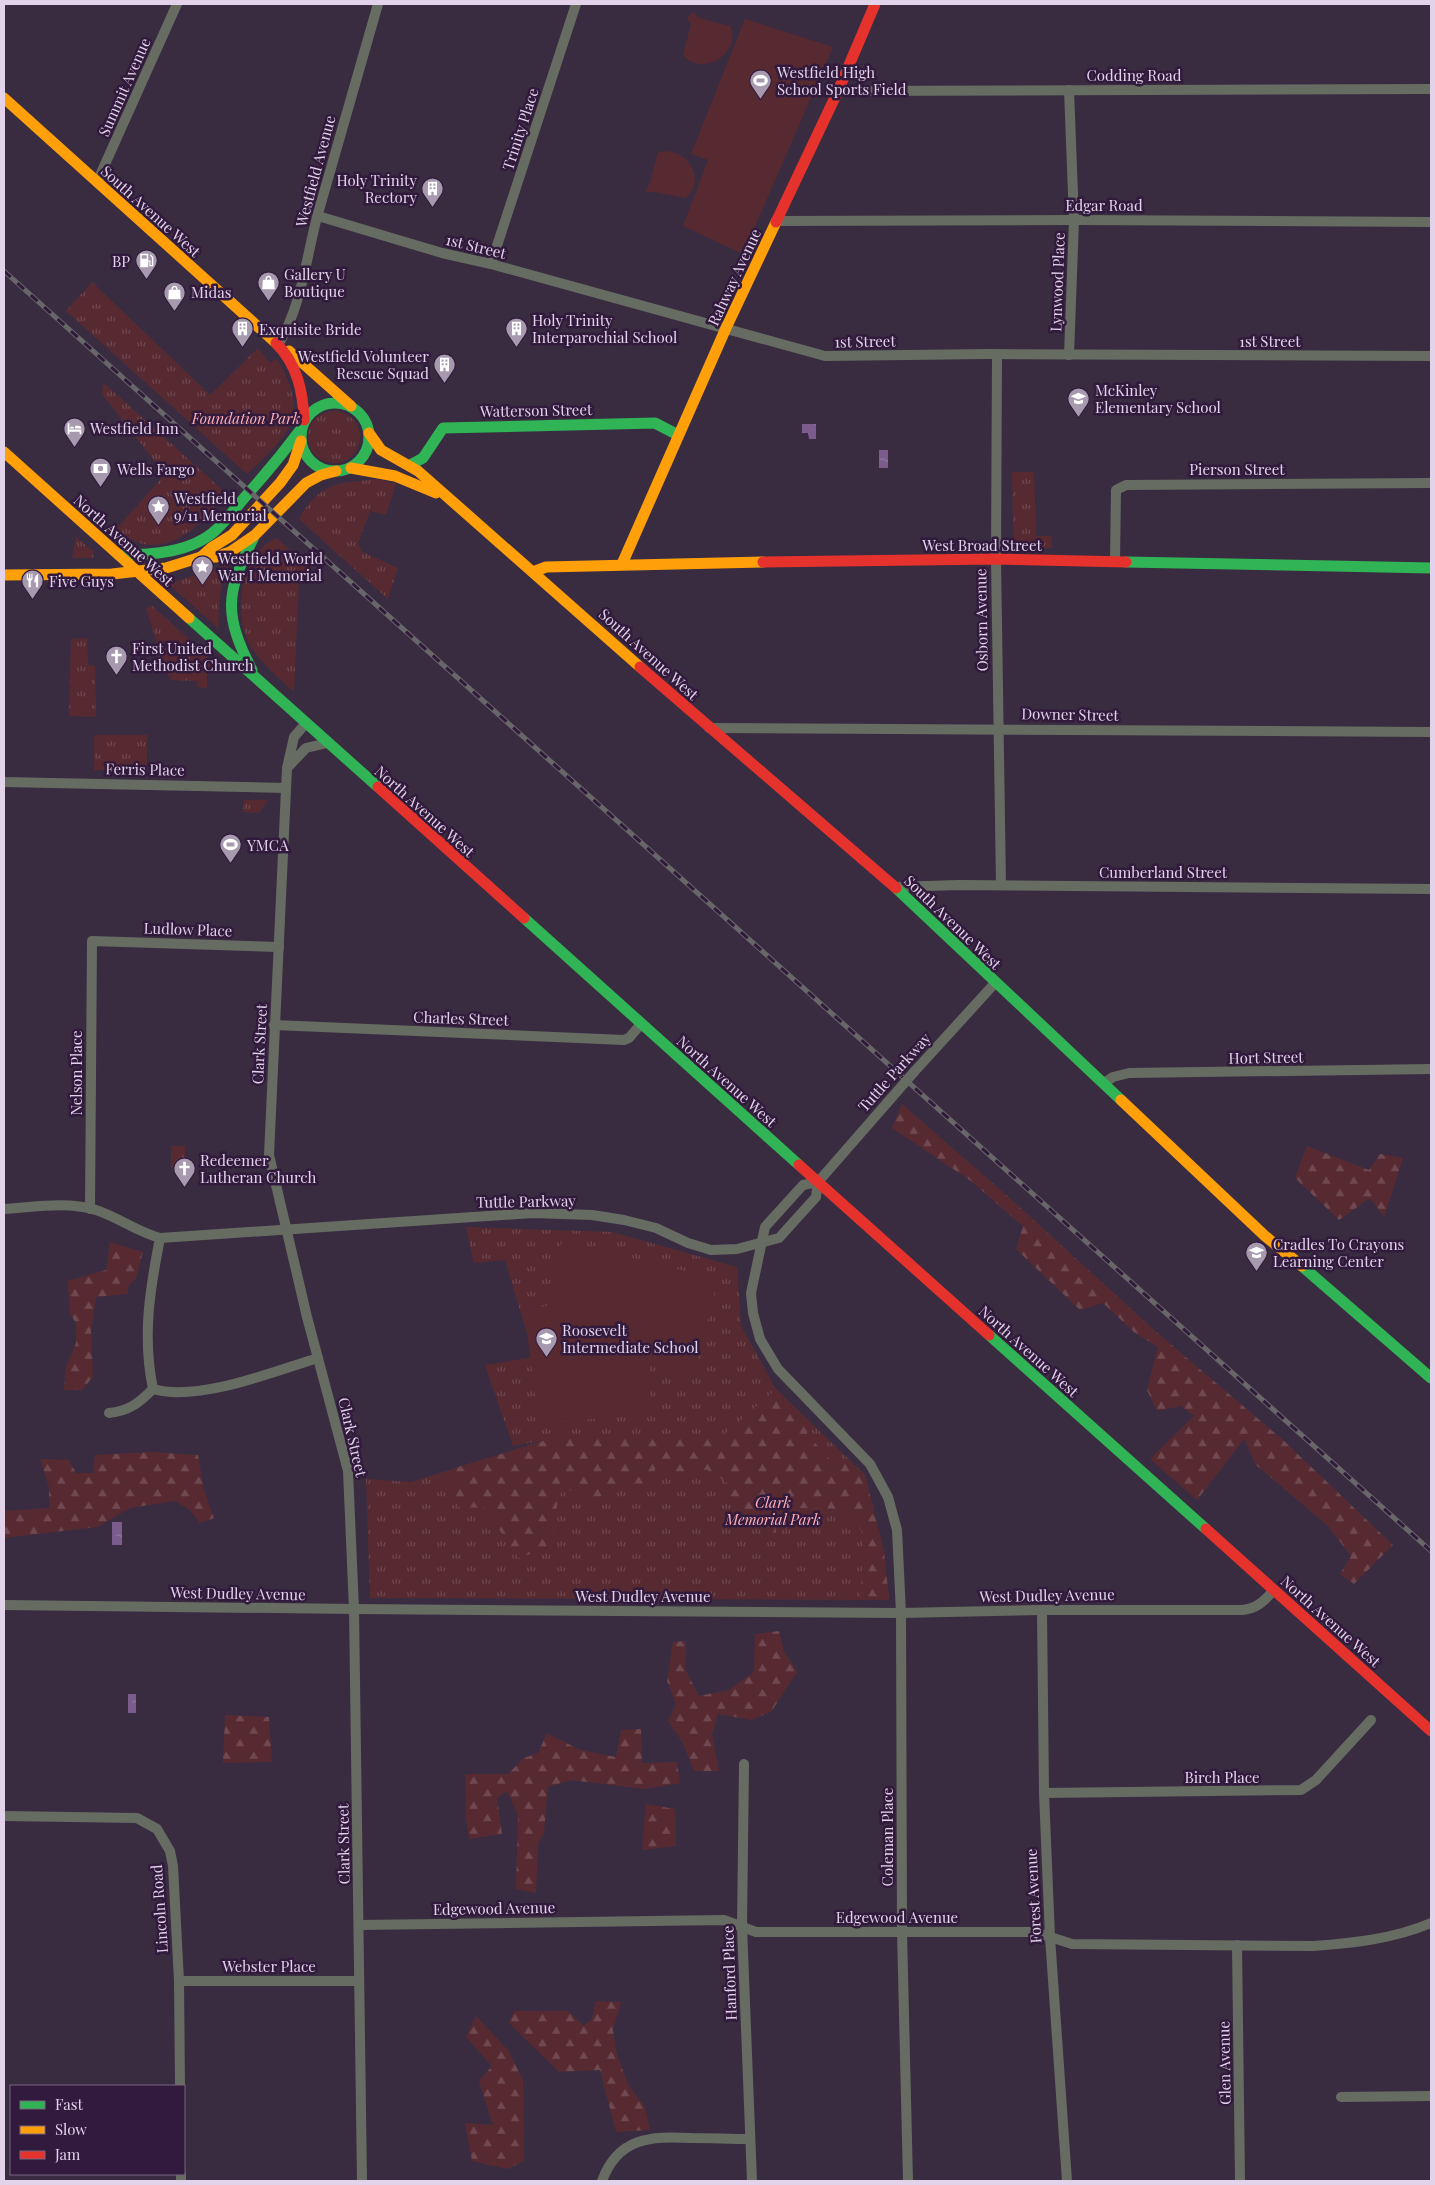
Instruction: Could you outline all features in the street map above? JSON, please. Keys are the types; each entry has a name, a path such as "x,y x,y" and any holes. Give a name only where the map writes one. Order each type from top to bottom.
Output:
{"main road":[{"name":"Rahway Avenue","path":"622,564 726,328 838,91 875,4"},
{"name":"South Avenue West","path":"4,98 278,345 292,362 301,380 304,396 302,430"},
{"name":"South Avenue West","path":"278,345 295,355 352,407"},
{"path":"4,575 93,574 137,571 171,566 201,557 216,557 230,552 255,535 306,483 322,475 351,468 365,452 369,433 361,415 352,407 337,403 328,403 314,410 302,430 273,466 216,530 208,536 164,554 119,555"},
{"name":"Watterson Street","path":"410,465 421,462 428,455 436,434 443,428 655,423 678,435"},
{"path":"302,430 306,455 314,464 323,469 336,471"},
{"path":"201,557 211,548 232,536 280,483 293,465 302,430"},
{"name":"South Avenue West","path":"369,433 381,450 410,465 709,728 895,887 1265,1236 1310,1272 1431,1378"},
{"name":"North Avenue West","path":"4,452 1431,1731"},
{"name":"South Avenue West","path":"351,468 379,471 400,476 446,497"},
{"path":"255,535 236,572 230,603 230,616 234,636 257,680"},
{"name":"West Broad Street","path":"533,572 546,567 622,564 996,559 1431,568"}],"street":[{"name":"Summit Avenue","path":"97,182 177,4"},
{"name":"Westfield Avenue","path":"278,345 286,332 298,295 318,216 378,4"},
{"name":"Trinity Place","path":"491,264 576,4"},
{"name":"Codding Road","path":"838,91 1431,89"},
{"name":"Lynwood Place","path":"1069,355 1074,220 1070,90"},
{"name":"1st Street","path":"318,216 442,253 491,264 726,328 750,337 825,356 1431,356"},
{"name":"Edgar Road","path":"776,221 1431,222"},
{"name":"Osborn Avenue","path":"997,355 996,559 1001,885"},
{"name":"Pierson Street","path":"1114,562 1116,490 1126,485 1431,483"},
{"name":"Clark Street","path":"306,723 294,737 287,768 269,1155 285,1228 348,1471 354,1609 362,2181"},
{"name":"Downer Street","path":"709,728 998,728 1431,732"},
{"path":"287,768 306,748 327,743"},
{"name":"Ferris Place","path":"4,782 286,788"},
{"name":"Cumberland Street","path":"895,887 1001,885 1431,889"},
{"name":"Nelson Place","path":"90,1209 92,941 96,941"},
{"name":"Ludlow Place","path":"96,941 279,947"},
{"name":"Tuttle Parkway","path":"160,1238 285,1228 533,1213 592,1215 624,1220 656,1228 688,1243 711,1250 738,1249 761,1244 779,1238 816,1197 818,1182 995,983"},
{"name":"Charles Street","path":"274,1025 624,1040 629,1038 641,1024"},
{"name":"Hort Street","path":"1104,1084 1113,1077 1129,1073 1431,1069"},
{"name":"Tuttle Parkway","path":"818,1182 803,1185 765,1227 751,1293 753,1313 760,1339 778,1369 870,1464 888,1497 897,1530 901,1613"},
{"path":"4,1209 70,1205 90,1209 146,1234 160,1238 146,1320 150,1375 153,1389"},
{"path":"153,1389 167,1393 221,1387 318,1358"},
{"path":"110,1413 124,1412 137,1405 153,1389"},
{"name":"West Dudley Avenue","path":"4,1605 901,1613 1252,1609 1262,1603 1274,1590"},
{"name":"Forest Avenue","path":"1042,1610 1044,1793 1050,1937 1067,2181"},
{"name":"Coleman Place","path":"901,1613 902,1932 908,2181"},
{"name":"Birch Place","path":"1044,1793 1301,1790 1316,1780 1371,1720"},
{"name":"Hanford Place","path":"744,1764 742,1926 752,2181"},
{"name":"Lincoln Road","path":"4,1816 126,1816 147,1822 157,1829 170,1851 173,1866 179,1981 180,2085"},
{"name":"Edgewood Avenue","path":"359,1925 724,1920 756,1932 1035,1932 1072,1944 1312,1946 1351,1944 1386,1938 1431,1923"},
{"name":"Glen Avenue","path":"1237,1945 1240,2181"},
{"name":"Webster Place","path":"179,1981 359,1981"},
{"path":"1341,2097 1431,2096"},
{"path":"602,2181 614,2158 624,2149 641,2140 664,2137 750,2139"}],"green space":[{"path":"693,12 699,18 730,26 731,45 726,53 709,63 700,64 691,61 683,55 691,24 687,18"},
{"name":"Westfield High School Sports Field","path":"745,19 833,47 743,254 683,226 708,160 691,154"},
{"path":"666,151 682,157 689,162 693,169 694,184 691,192 685,198 645,192 650,183 658,152"},
{"name":"Foundation Park","path":"92,282 210,395 258,348 270,363 277,359 287,379 292,395 294,410 291,422 285,435 275,447 247,474 66,311"},
{"path":"103,382 227,494 191,530 177,539 163,544 148,545 132,540 116,529 161,479 157,464 102,394"},
{"path":"329,411 339,411 353,418 360,432 360,442 353,456 339,463 329,463 319,459 312,452 308,442 308,432 312,422 319,415"},
{"path":"1012,472 1034,472 1036,536 1051,536 1052,548 1014,549"},
{"path":"376,479 396,484 386,515 370,511 358,543 362,552 398,568 388,599 300,520 307,506 322,491 346,482"},
{"path":"76,537 94,552 93,558 72,558"},
{"path":"276,538 311,568 299,578 294,692 255,653 245,634 242,619 241,603 247,572 254,558 264,546"},
{"path":"230,563 220,595 219,629 169,584"},
{"path":"151,605 218,665 216,669 207,673 207,688 198,687 197,681 171,680 167,673 160,668 157,659 156,640 146,609"},
{"path":"87,638 88,665 95,666 96,717 69,716 71,639"},
{"path":"94,735 147,735 147,771 94,770"},
{"path":"244,800 268,800 259,813 243,812"},
{"path":"902,1104 1013,1201 1153,1329 1284,1441 1393,1545 1354,1584 1340,1574 1351,1556 1328,1526 1256,1465 1244,1439 1197,1500 1150,1459 1194,1416 1181,1406 1157,1411 1147,1390 1158,1347 1134,1332 1103,1303 1080,1310 1016,1249 1023,1226 971,1181 892,1128"},
{"path":"171,1146 185,1146 185,1168 171,1167"},
{"path":"1307,1146 1369,1170 1380,1154 1403,1158 1384,1217 1370,1198 1339,1220 1295,1178"},
{"name":"Clark Memorial Park","path":"466,1227 612,1232 737,1267 741,1326 776,1389 865,1475 884,1552 889,1600 370,1598 366,1479 411,1482 546,1440 513,1446 485,1365 534,1357 505,1260 474,1263"},
{"path":"562,1241 718,1279 694,1376 649,1365 651,1415 545,1422 538,1417 524,1309 547,1306"},
{"path":"110,1242 143,1252 136,1278 129,1285 127,1294 96,1297 91,1331 93,1377 82,1390 64,1390 66,1367 76,1343 76,1323 70,1314 68,1281 106,1270"},
{"path":"776,1389 810,1422 807,1434 834,1464 853,1464 865,1475 884,1552 889,1600 860,1600 864,1537 853,1515 838,1509 799,1508 784,1495 773,1505 776,1533 731,1524 730,1485 707,1469 678,1483 657,1467 643,1484 623,1482 596,1499 563,1488 558,1501 550,1547 519,1558 484,1508 458,1507 452,1481 458,1467 553,1438 719,1439"},
{"path":"150,1452 198,1455 204,1490 214,1518 200,1523 190,1510 175,1501 130,1508 97,1527 4,1538 4,1511 49,1508 49,1487 40,1459 69,1460 76,1473 93,1473 95,1455"},
{"path":"779,1631 784,1651 797,1672 771,1712 751,1720 718,1714 712,1735 719,1771 694,1771 683,1743 668,1721 676,1704 667,1681 673,1642 686,1641 685,1669 699,1696 729,1690 754,1672 755,1634"},
{"path":"225,1715 269,1717 272,1762 223,1763"},
{"path":"641,1729 642,1763 677,1762 680,1783 644,1789 571,1780 548,1787 544,1832 538,1844 536,1893 516,1889 518,1815 507,1791 497,1798 502,1834 469,1839 466,1818 465,1774 508,1774 524,1758 538,1753 547,1733 580,1750 616,1757 621,1730"},
{"path":"646,1804 675,1809 676,1846 642,1850"},
{"path":"596,2001 621,2002 613,2030 617,2055 629,2086 645,2107 650,2130 616,2132 600,2070 559,2072 509,2023 514,2011 568,2011 584,2026 592,2019"},
{"path":"476,2016 508,2050 523,2080 524,2161 507,2169 472,2161 465,2123 493,2125 479,2081 492,2066 466,2037"}],"water":[{"path":"802,424 816,424 816,439 809,439 808,433 802,433"},
{"path":"879,450 888,450 888,468 879,468"},
{"path":"112,1522 122,1522 122,1545 112,1545"},
{"path":"128,1694 136,1694 136,1713 128,1713"}],"railway":[{"path":"4,271 1431,1551"}],"traffic: fast":[{"path":"342,403 354,409 363,418 369,430 369,437 367,450 359,461 342,471 328,471 311,461 303,450 301,430 311,413 322,405 342,403"},
{"path":"410,465 423,458 443,428 655,423 678,435"},
{"path":"119,555 171,551 196,543 207,537 217,529 274,464 301,429"},
{"path":"252,670 236,634 232,604 237,575 253,539"},
{"path":"1126,562 1431,568"},
{"path":"189,618 378,787"},
{"path":"896,888 1121,1100"},
{"path":"524,918 799,1165"},
{"path":"1302,1266 1431,1378"},
{"path":"989,1335 1206,1529"}],"traffic: slow":[{"path":"4,98 276,343"},
{"path":"622,564 726,328 776,222"},
{"path":"289,351 351,406"},
{"path":"369,433 381,450 418,471 640,667"},
{"path":"201,557 211,548 232,535 280,483 293,465 301,441"},
{"path":"4,452 189,618"},
{"path":"351,468 395,476 436,493"},
{"path":"4,575 112,574 166,568 201,557 216,557 230,552 255,535 306,483 321,475 336,471"},
{"path":"533,572 546,567 763,562"},
{"path":"1121,1100 1265,1236 1302,1266"}],"traffic: jam":[{"path":"776,222 838,91 875,4"},
{"path":"276,343 289,360 298,378 304,420"},
{"path":"763,562 996,559 1126,562"},
{"path":"640,667 896,888"},
{"path":"378,787 524,918"},
{"path":"799,1165 989,1335"},
{"path":"1206,1529 1431,1731"}],"place":[{"name":"Westfield High School Sports Field","path":"761,100"},
{"name":"Holy Trinity Rectory","path":"433,208"},
{"name":"BP","path":"146,280"},
{"name":"Gallery U Boutique","path":"268,302"},
{"name":"Midas","path":"175,311"},
{"name":"Exquisite Bride","path":"243,348"},
{"name":"Holy Trinity Interparochial School","path":"516,348"},
{"name":"Westfield Volunteer Rescue Squad","path":"445,384"},
{"name":"McKinley Elementary School","path":"1079,418"},
{"name":"Westfield Inn","path":"74,447"},
{"name":"Wells Fargo","path":"101,488"},
{"name":"Westfield 9/11 Memorial","path":"158,526"},
{"name":"Westfield World War I Memorial","path":"202,586"},
{"name":"Five Guys","path":"33,600"},
{"name":"First United Methodist Church","path":"116,676"},
{"name":"YMCA","path":"231,864"},
{"name":"Redeemer Lutheran Church","path":"184,1188"},
{"name":"Cradles To Crayons Learning Center","path":"1257,1272"},
{"name":"Roosevelt Intermediate School","path":"546,1358"}]}
